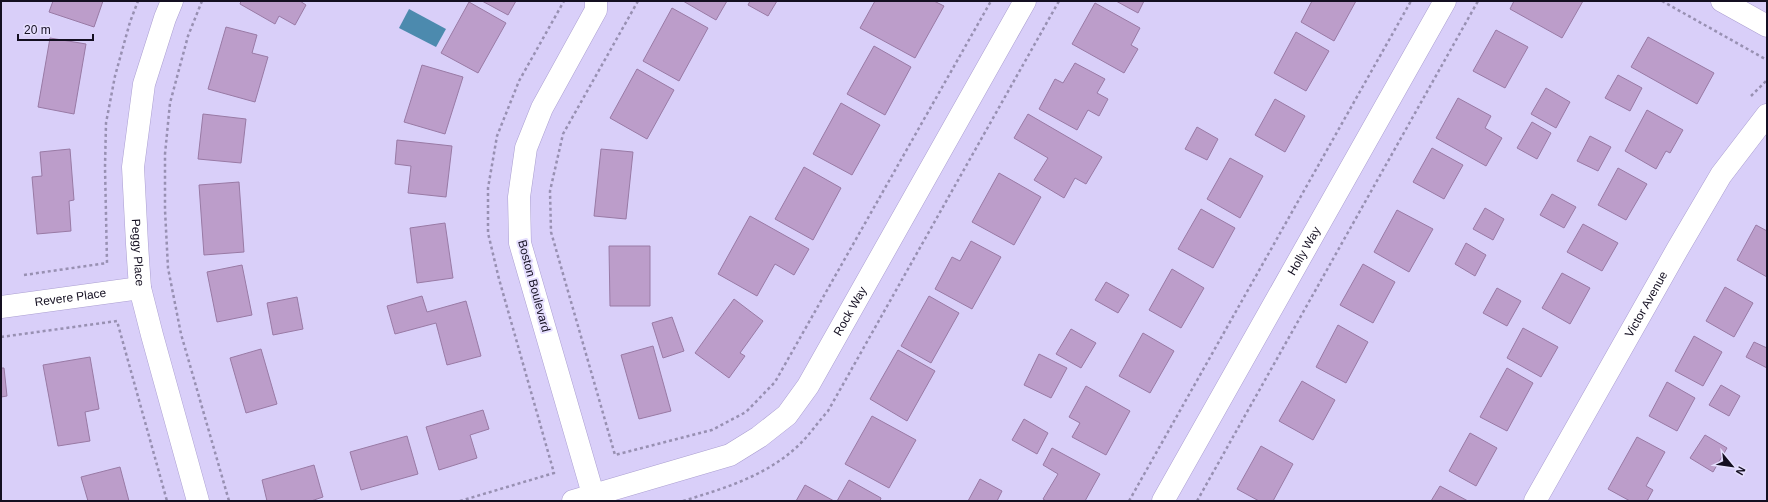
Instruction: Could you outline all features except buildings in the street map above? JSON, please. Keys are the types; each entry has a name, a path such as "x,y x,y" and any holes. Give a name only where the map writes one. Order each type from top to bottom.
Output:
{"street":[{"name":"Peggy Place","path":"172,1 144,84 133,168 140,288 198,501"},
{"name":"Rock Way","path":"573,501 594,498 730,454 759,437 787,415 808,386 1025,1"},
{"name":"Holly Way","path":"1163,501 1445,1"},
{"path":"1722,1 1767,26"},
{"name":"Boston Boulevard","path":"594,498 520,243 519,197 526,148 542,108 601,4"},
{"name":"Victor Avenue","path":"1535,501 1721,175 1767,115"},
{"name":"Revere Place","path":"1,307 140,288"}],"path":[{"path":"24,275 107,263 105,167 106,123 115,76 130,22 138,1"},
{"path":"202,1 188,36 170,103 165,161 165,210 168,268 181,334 229,501"},
{"path":"638,1 563,134 550,191 551,232 615,455 712,430 746,412 776,382 991,1"},
{"path":"1128,501 1410,1"},
{"path":"1197,501 1478,1"},
{"path":"1662,1 1767,60"},
{"path":"1,337 117,322 167,501"}],"water":[{"path":"409,9 446,29 436,47 399,28"}]}
